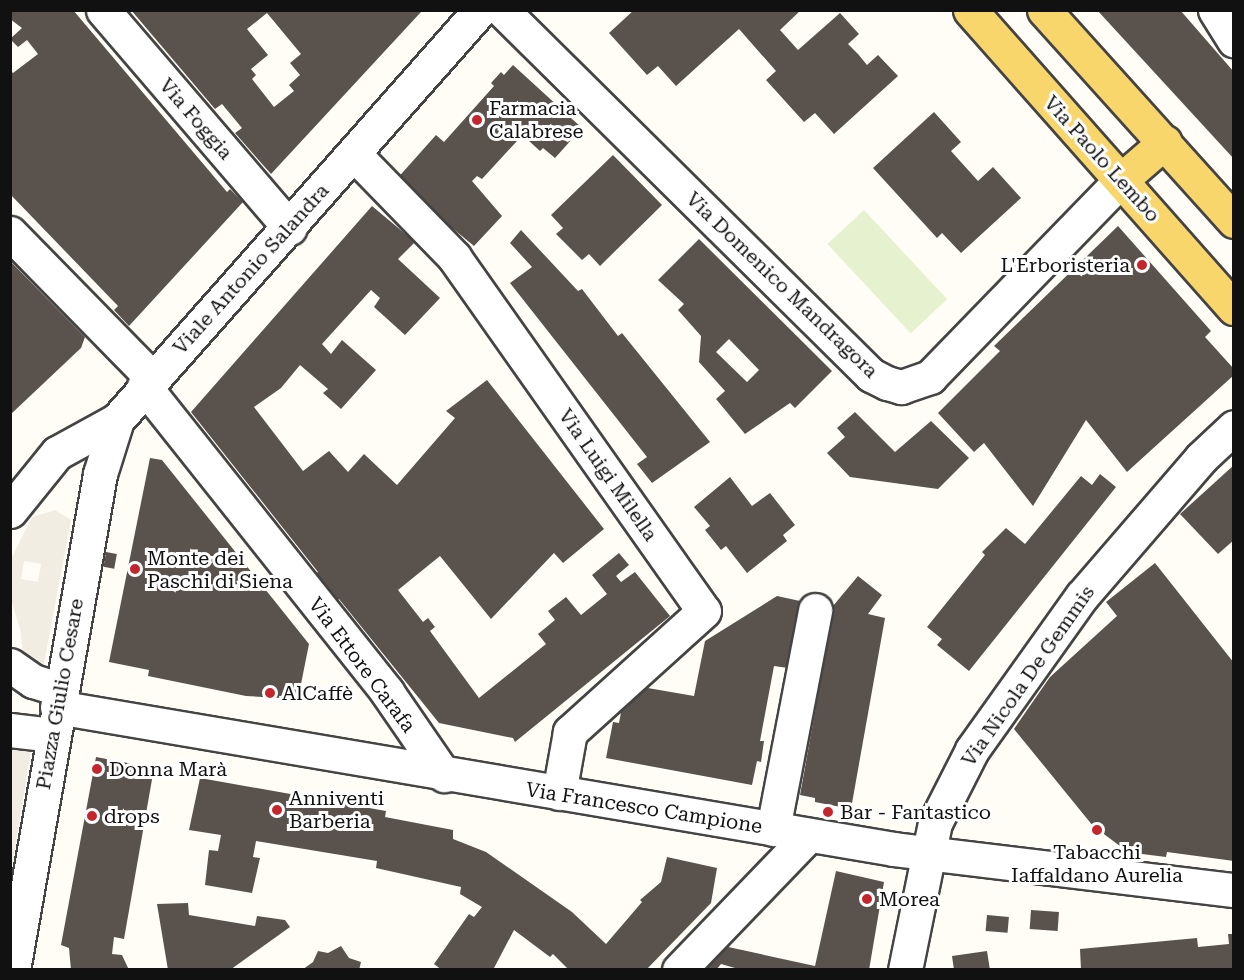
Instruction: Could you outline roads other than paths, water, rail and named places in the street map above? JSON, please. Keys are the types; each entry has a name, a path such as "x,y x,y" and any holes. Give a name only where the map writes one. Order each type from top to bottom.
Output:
{"main road":[{"name":"Via Paolo Lembo","path":"970,10 1233,308"},
{"path":"1044,10 1165,142 1233,221"},
{"path":"1121,180 1165,142"}],"street":[{"name":"Via Foggia","path":"103,10 290,228"},
{"name":"Via Domenico Mandragora","path":"502,10 871,375 886,383 901,387 930,377 1121,180"},
{"path":"1215,10 1233,41"},
{"name":"Viale Antonio Salandra","path":"10,511 57,453 117,420 148,382 290,228 354,154 461,18"},
{"name":"Via Luigi Milella","path":"354,154 466,273 704,611 570,732 560,793"},
{"name":"Via Ettore Carafa","path":"10,233 148,382 387,692 444,775"},
{"name":"Piazza Giulio Cesare","path":"13,969 56,710 100,474 117,420"},
{"name":"Via Nicola De Gemmis","path":"905,969 927,852 935,823 972,750 1082,596 1186,476 1233,427"},
{"path":"772,829 814,610"},
{"path":"10,665 33,681 56,710 10,730"},
{"name":"Via Francesco Campione","path":"56,710 809,835 1233,890"},
{"path":"679,969 809,835"}],"place":[{"name":"Farmacia Calabrese","path":"477,120"},
{"name":"L'Erboristeria","path":"1142,265"},
{"name":"Monte dei Paschi di Siena","path":"135,569"},
{"name":"AlCaffè","path":"270,693"},
{"name":"Donna Marà","path":"97,769"},
{"name":"Anniventi Barberia","path":"277,810"},
{"name":"Bar - Fantastico","path":"828,812"},
{"name":"drops","path":"92,816"},
{"name":"Tabacchi Iaffaldano Aurelia","path":"1097,830"},
{"name":"Morea","path":"867,899"}]}
